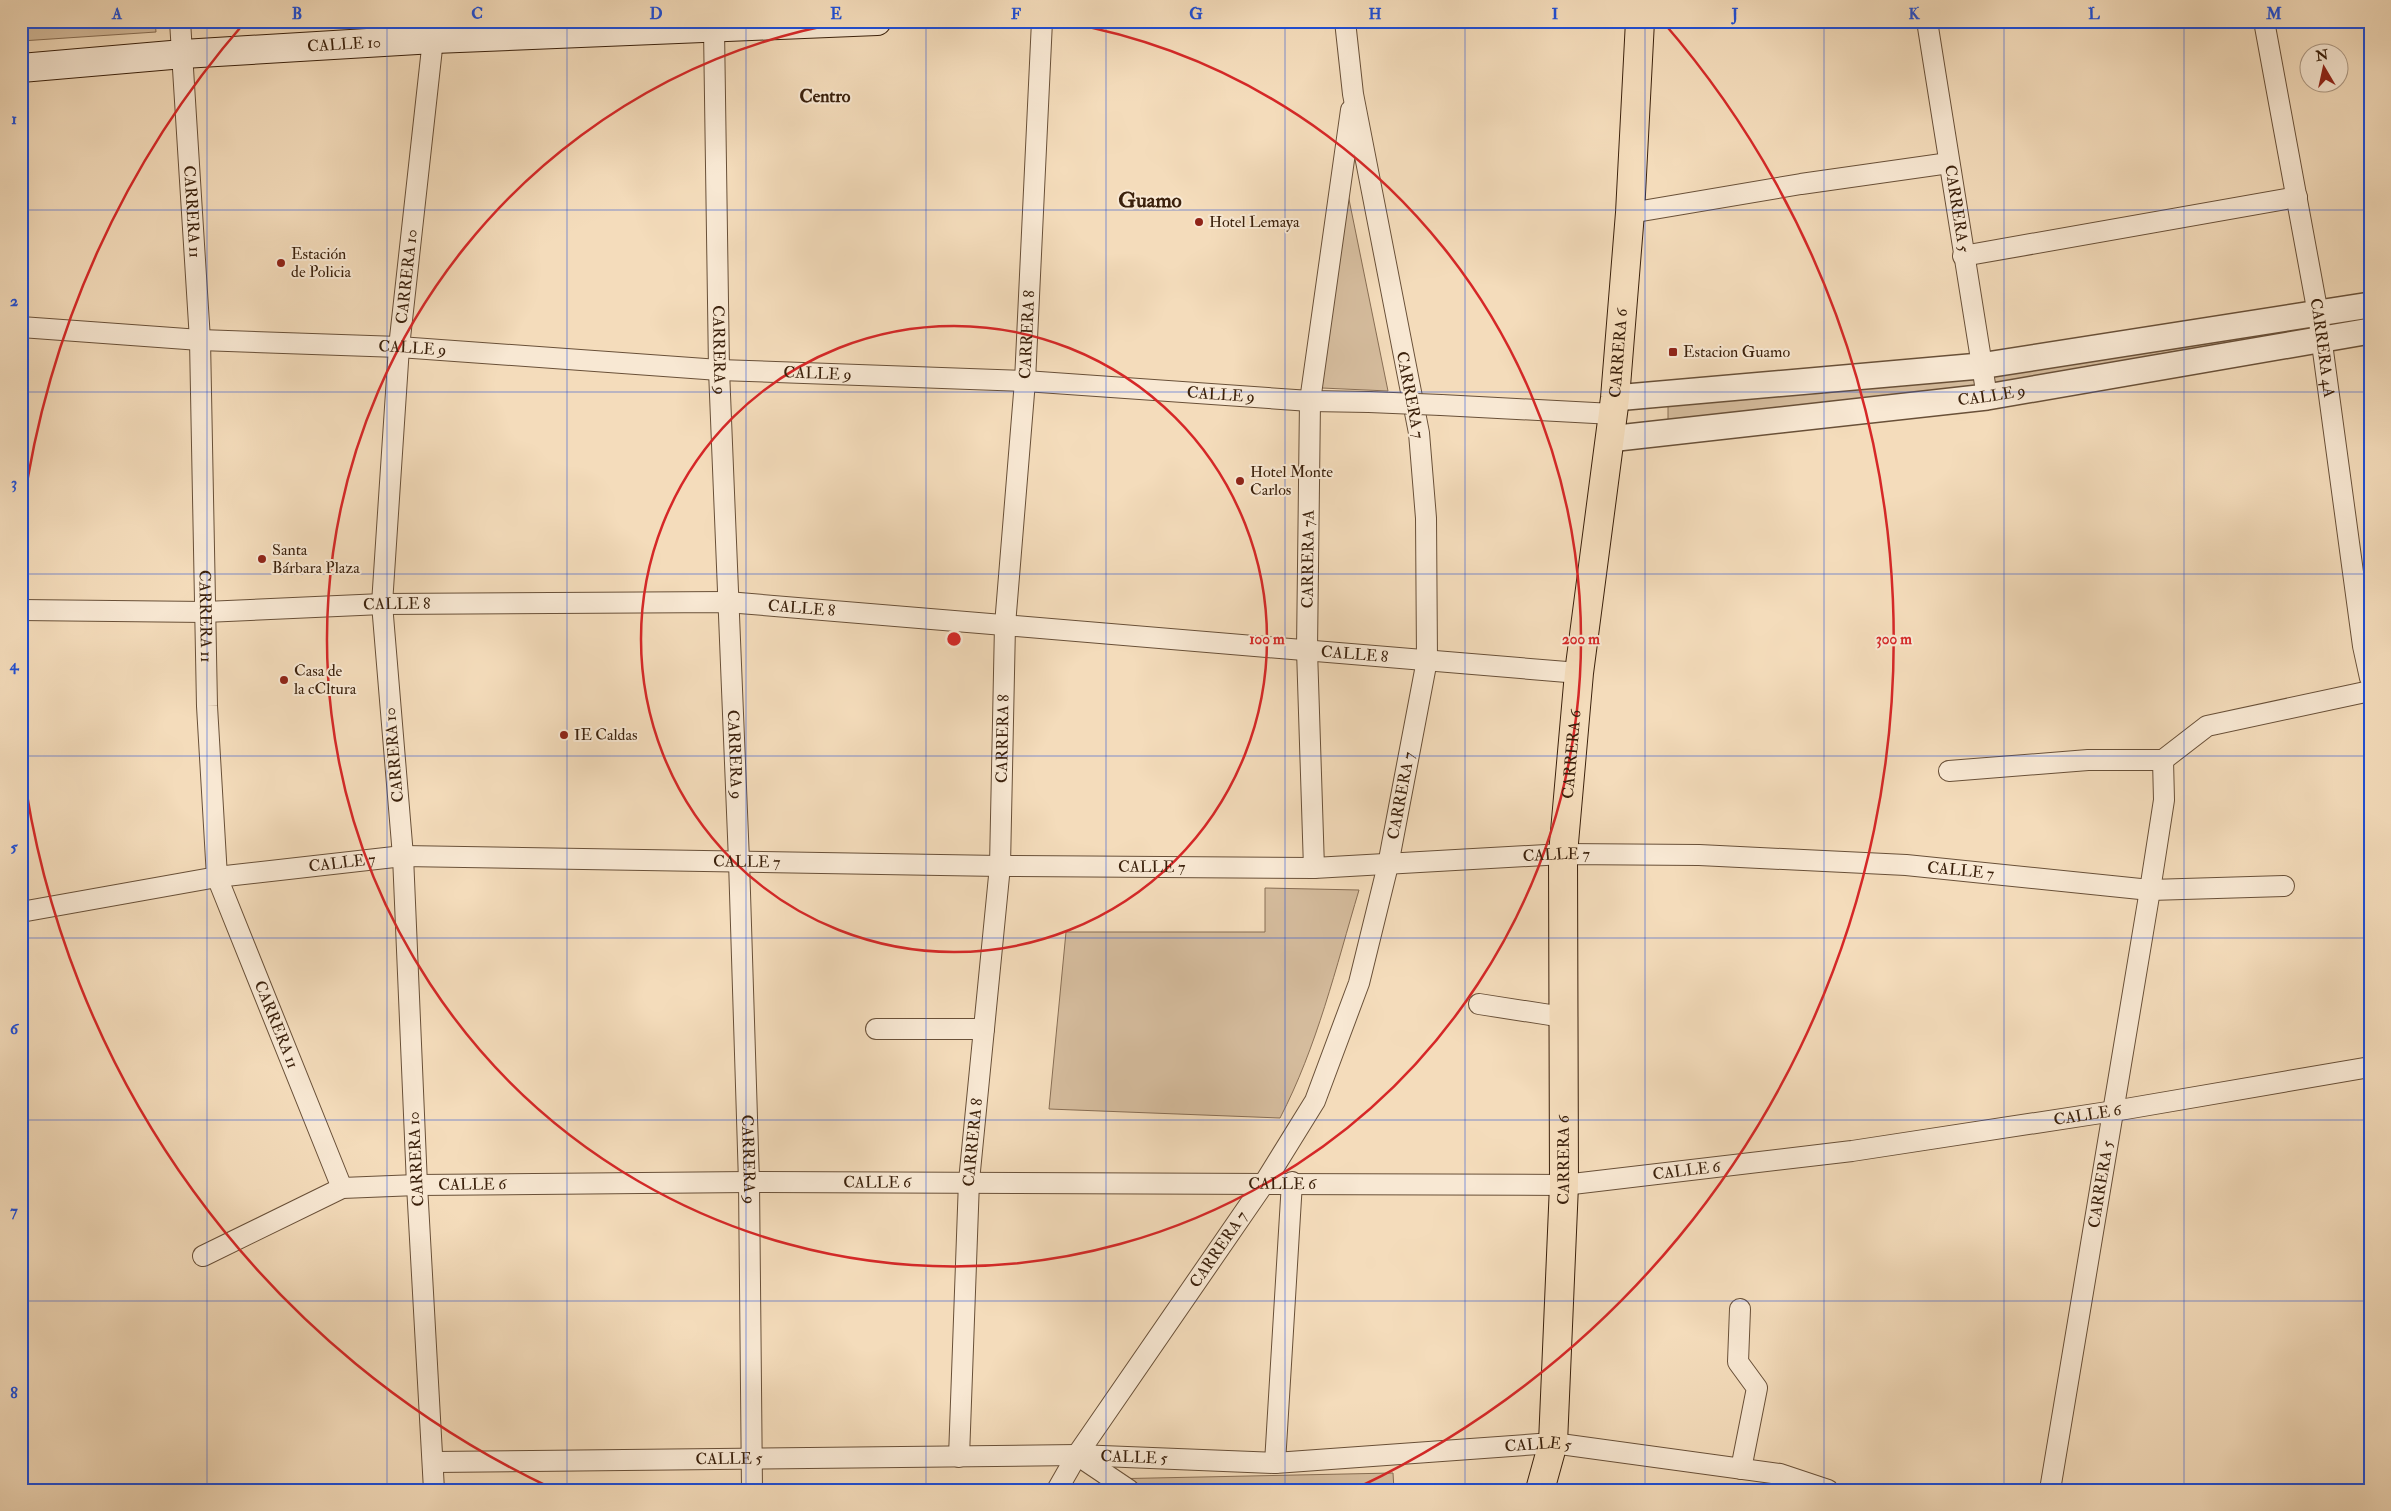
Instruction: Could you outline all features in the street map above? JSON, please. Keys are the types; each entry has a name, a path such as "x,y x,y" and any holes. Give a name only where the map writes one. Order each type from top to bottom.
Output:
{"main road":[{"name":"CALLE 10","path":"21,68 435,30 877,21"},
{"name":"CARRERA 6","path":"1540,1490 1553,1443 1564,1185 1563,854 1579,672 1612,417 1630,213 1640,21"}],"street":[{"name":"CARRERA 11","path":"180,21 200,340 204,612 211,792 217,877 342,1188"},
{"name":"CARRERA 8","path":"959,1457 969,1181 1000,866 1005,625 1025,381 1042,21"},
{"name":"CARRERA 7","path":"1057,1490 1077,1456 1263,1185 1315,1101 1359,983 1388,865 1427,660 1426,518 1419,433 1353,94 1345,21"},
{"name":"CARRERA 5","path":"1927,21 1962,256 1987,397"},
{"name":"CARRERA 4A","path":"2264,21 2318,314 2363,646 2370,678"},
{"name":"CARRERA 9","path":"714,25 719,370 739,861 748,1182 752,1490"},
{"name":"CARRERA 10","path":"434,1490 434,1462 417,1185 402,856 382,604 399,347 435,30"},
{"name":"CARRERA 7A","path":"1314,868 1307,650 1310,401 1353,94"},
{"path":"1630,213 1801,184 1949,163"},
{"path":"1962,256 2297,198"},
{"name":"CALLE 9","path":"1612,417 1980,366 2370,305"},
{"name":"CALLE 9","path":"21,327 200,340 399,347 719,370 1025,381 1310,401 1441,405 1612,417 1987,397 2370,331"},
{"name":"CALLE 8","path":"21,610 204,612 382,604 727,602 1579,672"},
{"path":"1949,772 2088,760 2163,760 2207,726 2370,692"},
{"name":"CARRERA 5","path":"2050,1490 2164,800 2163,760"},
{"name":"CALLE 7","path":"21,912 217,877 402,856 1000,866 1314,868 1563,854 1699,855 1906,865 2150,890 2284,886"},
{"path":"1478,1004 1563,1017"},
{"path":"876,1029 984,1029"},
{"name":"CALLE 6","path":"203,1256 342,1188 417,1185 969,1181 1263,1185 1292,1182 1564,1185 1852,1151 2114,1111 2370,1067"},
{"path":"1275,1463 1292,1182"},
{"path":"1740,1309 1738,1362 1757,1388 1741,1469"},
{"name":"CALLE 5","path":"434,1462 1077,1456 1275,1463 1553,1443 1780,1474 1828,1490"},
{"path":"1077,1456 1129,1490"}],"shaded area":[{"path":"21,21 155,21 156,32 21,41"},
{"path":"1342,165 1388,391 1322,388"},
{"path":"2300,320 2303,337 1993,389 1989,369"},
{"path":"1976,371 1977,392 1668,424 1668,401"},
{"path":"1265,888 1359,890 1315,1035 1305,1063 1280,1118 1049,1109 1066,932 1265,932"},
{"path":"1393,1473 1394,1490 1121,1490 1105,1479"}],"place":[{"name":"Hotel Lemaya","path":"1199,222"},
{"name":"Estación de Policia","path":"281,263"},
{"name":"Estacion Guamo","path":"1673,352"},
{"name":"Hotel Monte Carlos","path":"1240,481"},
{"name":"Santa Bárbara Plaza","path":"262,559"},
{"name":"Casa de la cCltura","path":"284,680"},
{"name":"IE Caldas","path":"564,735"}],"district":[{"name":"Centro","path":"825,96"},
{"name":"Guamo","path":"1150,200"}]}
